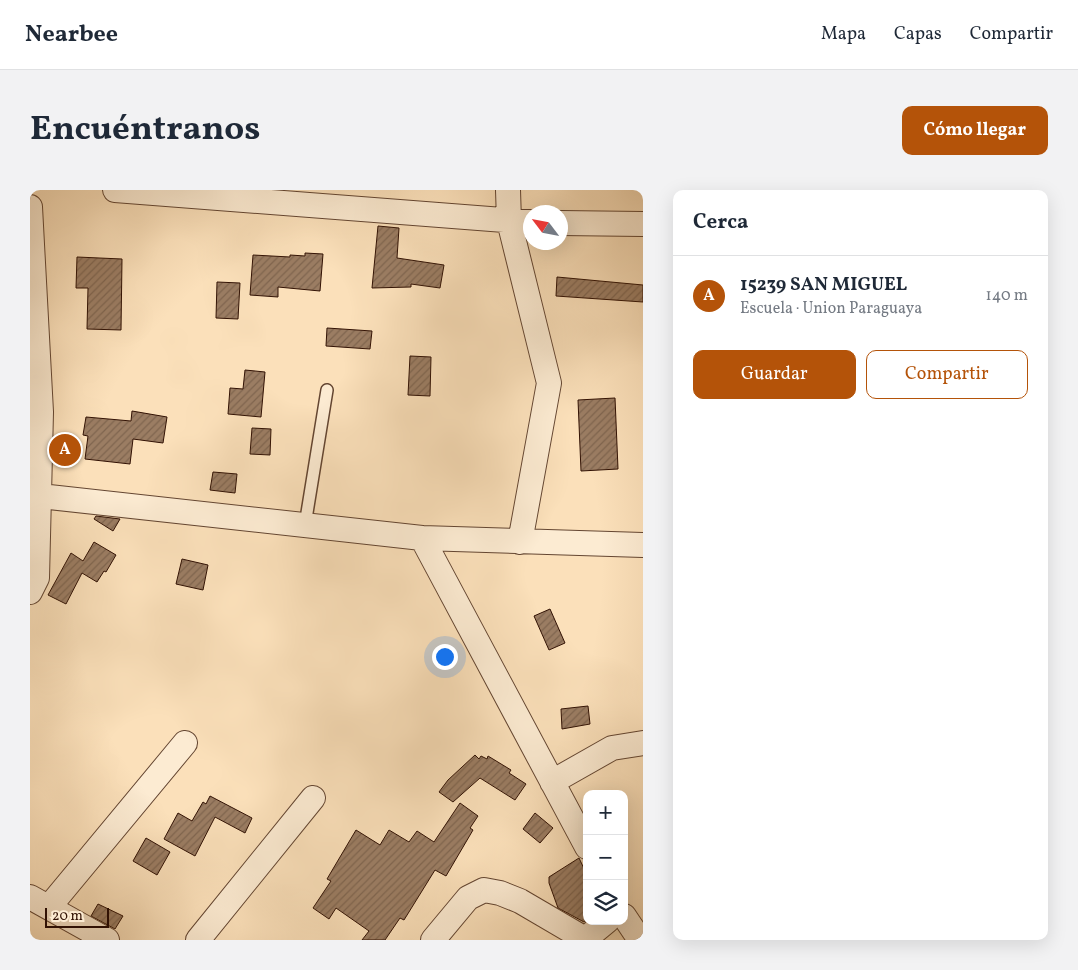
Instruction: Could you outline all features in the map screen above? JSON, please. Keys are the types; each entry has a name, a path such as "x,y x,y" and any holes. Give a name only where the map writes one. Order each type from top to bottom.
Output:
{"street":[{"path":"115,190 520,222"},
{"path":"508,190 520,222 549,383 520,542"},
{"path":"30,207 40,496 37,578 30,592"},
{"path":"568,222 643,224"},
{"path":"40,496 422,538 643,545"},
{"path":"422,538 583,840"},
{"path":"107,940 40,902 185,742"},
{"path":"552,782 612,748 643,743"},
{"path":"198,940 313,798"},
{"path":"433,940 468,898 484,890 500,893 520,901 584,940 602,925"},
{"path":"628,922 640,940"}],"lane":[{"path":"305,525 328,390"}],"building":[{"path":"378,226 399,228 397,258 444,265 440,288 411,284 411,287 372,288"},
{"path":"305,253 323,254 320,291 278,287 278,297 250,295 253,255 290,257 290,255 305,256"},
{"path":"77,257 122,259 121,330 87,329 88,288 76,288"},
{"path":"557,277 643,285 643,302 556,296"},
{"path":"217,282 240,283 238,319 216,318"},
{"path":"327,328 372,331 370,349 326,346"},
{"path":"410,356 431,357 430,396 408,395"},
{"path":"245,370 265,372 261,417 228,414 230,388 243,389"},
{"path":"615,398 618,469 581,471 578,400"},
{"path":"132,411 167,417 163,443 133,439 130,464 85,459 88,436 83,435 86,417 131,421"},
{"path":"252,428 271,429 270,455 250,454"},
{"path":"213,472 237,474 235,493 210,490"},
{"path":"96,516 120,519 113,531 94,519"},
{"path":"94,542 116,555 106,572 104,571 97,582 82,573 66,604 48,595 71,553 83,561"},
{"path":"182,559 208,565 203,590 176,584"},
{"path":"550,609 565,643 549,650 534,616"},
{"path":"588,706 590,724 562,729 561,709"},
{"path":"475,755 479,759 481,756 487,759 488,756 511,770 509,773 526,784 515,800 480,778 453,802 439,792 448,780"},
{"path":"210,796 252,818 245,833 215,817 195,856 164,839 178,813 192,821 203,802 206,804"},
{"path":"460,803 478,816 470,828 473,830 446,876 435,870 404,920 400,918 385,940 362,940 369,931 336,908 329,919 313,908 331,881 327,879 356,830 380,845 389,830 409,842 417,831 434,842"},
{"path":"535,813 553,828 540,843 523,829"},
{"path":"146,838 170,852 157,875 133,861"},
{"path":"579,858 583,866 583,921 558,908 549,883 549,877"},
{"path":"98,904 123,916 115,929 91,916"}],"place":[{"name":"15239 SAN MIGUEL","path":"65,450"}]}
